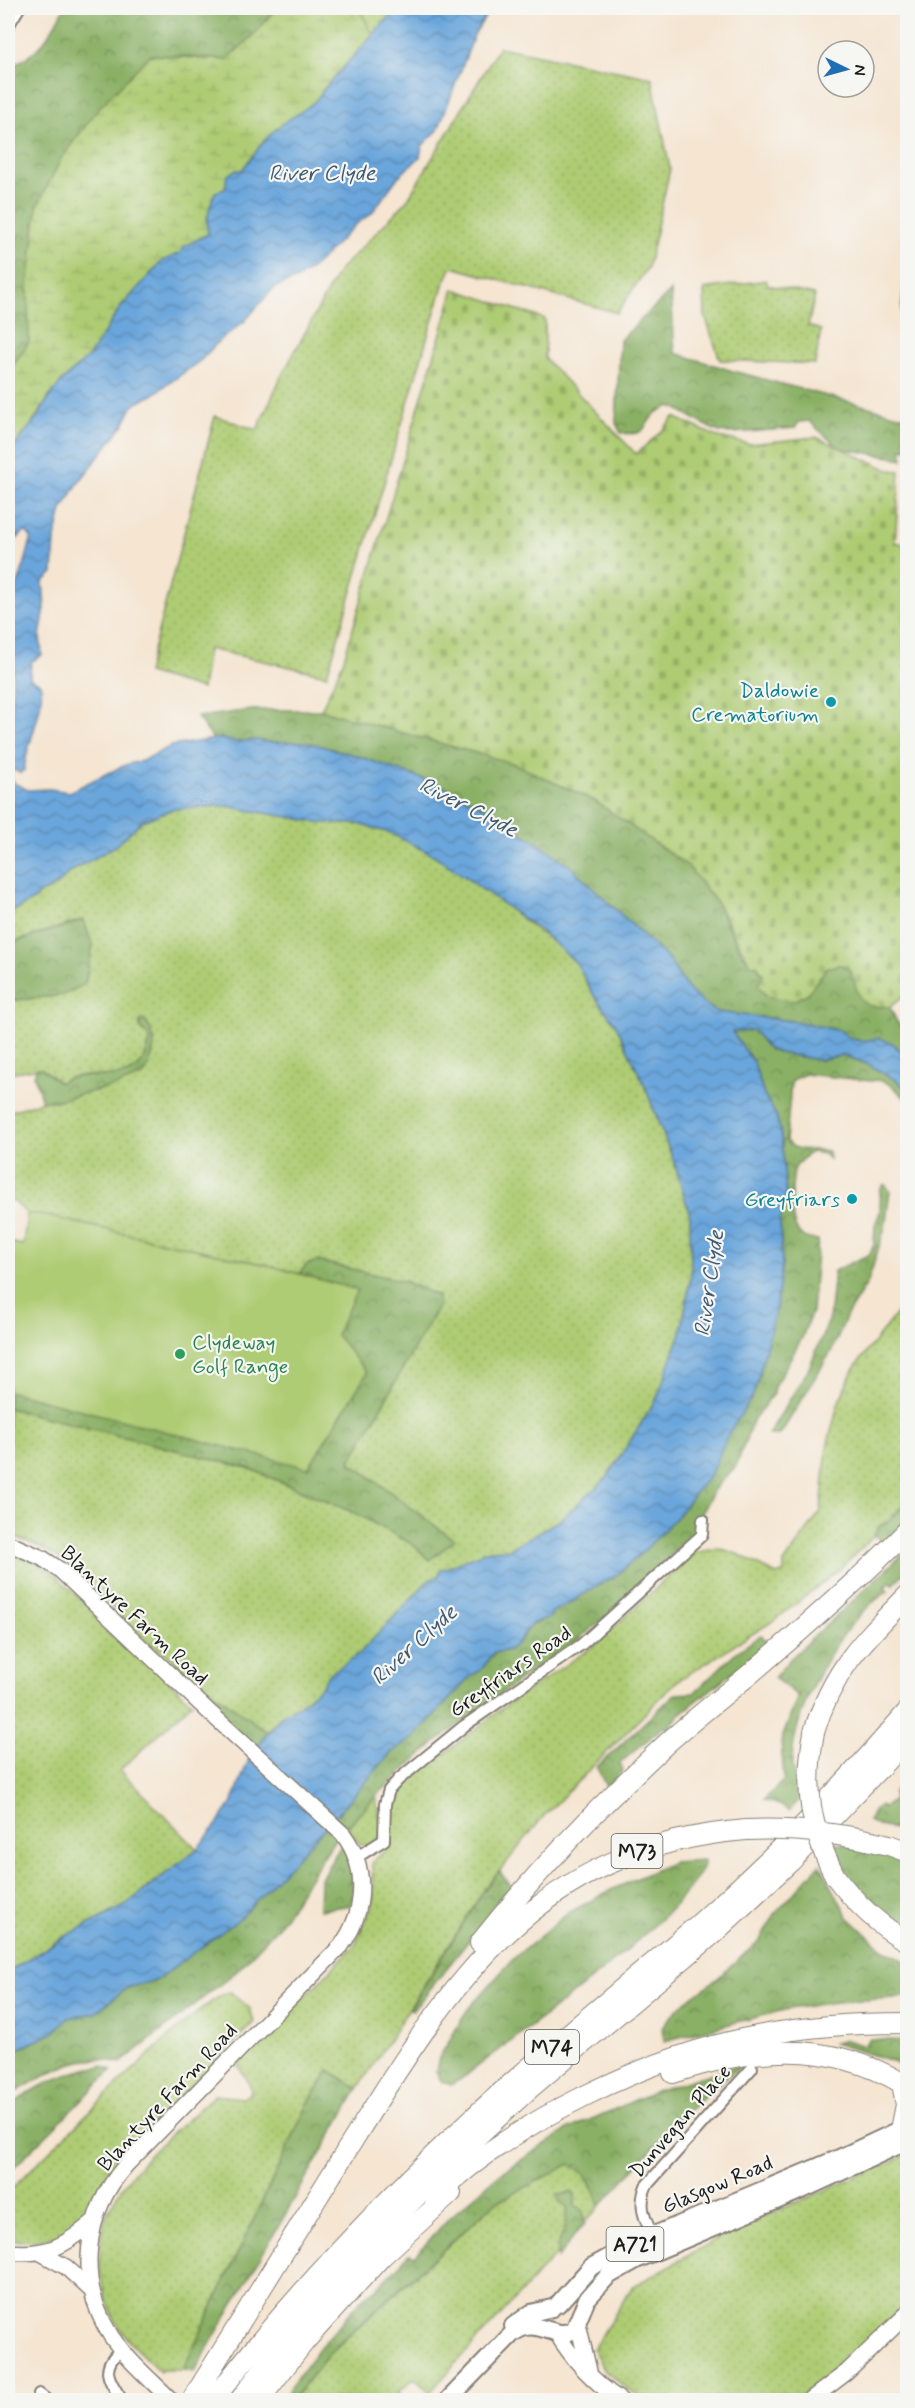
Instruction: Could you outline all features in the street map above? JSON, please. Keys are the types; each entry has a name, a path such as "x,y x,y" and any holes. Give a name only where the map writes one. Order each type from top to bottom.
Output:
{"highway":[{"path":"192,2400 399,2069 420,2028 455,1975 514,1900 584,1824 667,1743 783,1646 874,1565 908,1530"},
{"path":"908,1595 861,1643 837,1677 819,1713 808,1769 810,1804 818,1840 835,1876 866,1912 885,1928 908,1942"},
{"path":"885,1619 908,1600"},
{"name":"M74","path":"213,2400 273,2325 374,2213 481,2110 694,1928 741,1884 833,1794 908,1712"},
{"name":"M74","path":"240,2400 273,2356 380,2233 474,2139 537,2081 723,1925 790,1861 908,1738"},
{"name":"M73","path":"399,2069 445,2001 471,1968 505,1933 556,1892 586,1874 635,1852 682,1838 746,1830 801,1829 845,1835 898,1849"},
{"name":"M74","path":"304,2321 449,2182 529,2127 615,2082 701,2050 759,2035 855,2024 908,2023"},
{"name":"M74","path":"543,2130 601,2095 671,2066 737,2045 816,2028"},
{"path":"259,2400 305,2341 381,2257 456,2188 543,2130 624,2091 689,2068 760,2052 807,2051 837,2056 869,2066 905,2085 905,2132"}],"main road":[{"name":"Blantyre Farm Road","path":"8,1542 42,1558 60,1570 253,1753 343,1834 357,1857 361,1878 361,1896 355,1921 346,1940 126,2165 106,2193 93,2222 88,2254 92,2291 105,2326 121,2350 171,2400"},
{"name":"Glasgow Road","path":"434,2400 483,2351 517,2322 531,2313 555,2306 591,2267 655,2243 905,2132"},
{"path":"8,2252 39,2252 64,2245 93,2222"},
{"name":"Glasgow Road","path":"579,2320 587,2299 608,2276 655,2243"},
{"path":"39,2252 66,2267 92,2291"},
{"path":"589,2374 579,2320 570,2305 555,2306 548,2320 567,2351 589,2374 605,2390 620,2400"},
{"path":"810,2400 847,2372 908,2313"},
{"path":"448,2400 522,2326 534,2325 554,2331 570,2332 579,2320"}],"street":[{"path":"8,26 19,8"},
{"name":"Greyfriars Road","path":"357,1857 384,1840 389,1790 399,1779 464,1726 582,1644 702,1535 703,1520"},
{"name":"Dunvegan Place","path":"655,2243 642,2214 642,2198 646,2186 752,2068"},
{"path":"121,2350 112,2357 108,2366 108,2377 122,2400"}],"green space":[{"path":"64,8 276,8 254,35 226,60 150,55 37,208 28,289 29,342 8,373 8,67 28,56 42,44"},
{"path":"276,8 354,8 362,14 373,35 322,91 318,99 265,140 225,189 206,219 208,234 183,247 180,253 162,261 120,308 90,355 62,381 48,399 8,462 8,373 29,342 28,289 37,207 62,157 99,108 150,55 226,60 254,35"},
{"path":"354,8 397,8 373,35 362,14"},
{"path":"499,47 652,78 670,169 648,267 617,313 452,267 443,285 327,675 208,649 202,689 147,673 215,416 257,430 281,377 338,272 406,202"},
{"path":"907,270 907,360 902,315"},
{"path":"766,280 768,285 815,295 808,326 821,330 815,364 720,360 705,316 704,289"},
{"path":"454,289 545,319 545,359 636,454 674,417 715,436 749,444 816,437 889,470 900,471 895,543 908,543 908,992 890,1007 871,1006 864,1003 857,992 851,972 839,965 827,967 807,994 793,1001 767,996 758,985 763,974 757,965 750,964 716,902 688,866 595,801 512,763 321,710 343,662"},
{"path":"671,291 675,353 733,371 907,417 907,449 901,448 903,459 839,448 809,421 799,422 795,428 726,433 713,429 670,406 656,413 641,431 630,434 621,433 616,423 620,340"},
{"path":"252,710 321,710 512,763 595,801 688,866 716,902 742,954 757,965 763,975 758,985 767,996 793,1000 807,994 827,967 839,965 846,967 853,976 859,995 866,1004 874,1007 890,1007 897,1022 907,1033 907,1057 892,1043 861,1041 850,1038 841,1031 800,1022 717,1012 698,999 687,988 669,960 569,865 479,804 442,786 358,756 306,742 255,740 234,742 220,738 213,739 197,717"},
{"path":"225,806 322,823 359,824 390,833 435,856 468,877 561,949 577,964 593,994 616,1025 644,1084 675,1165 690,1215 691,1275 681,1333 657,1398 607,1478 558,1521 510,1549 489,1550 441,1570 438,1577 430,1579 360,1653 328,1675 323,1685 291,1712 281,1716 267,1732 207,1689 167,1655 149,1644 56,1556 8,1534 8,1408 248,1468 357,1514 412,1544 430,1560 454,1540 350,1462 438,1307 406,1282 317,1261 306,1265 300,1274 37,1214 27,1214 14,1201 8,1200 8,1112 144,1075 155,1040 140,1027 150,1039 144,1058 136,1069 125,1074 72,1077 60,1083 41,1068 8,1073 8,1001 63,995 82,920 8,944 8,914 35,899 39,893 60,883 68,873 114,847 142,821 173,809"},
{"path":"83,920 93,945 85,984 63,995 8,1001 8,944"},
{"path":"144,1020 152,1033 154,1047 144,1075 119,1085 54,1101 42,1101 34,1075 37,1068 41,1068 59,1083 85,1076 125,1074 136,1069 145,1058 150,1039 140,1027 140,1021"},
{"path":"753,1030 768,1048 779,1053 819,1060 843,1055 867,1064 896,1080 907,1090 907,1100 891,1085 877,1080 805,1074 791,1083 786,1141 795,1148 828,1151 829,1159 824,1154 812,1152 802,1158 797,1165 793,1180 792,1206 795,1226 804,1237 818,1240 812,1311 802,1338 774,1387 773,1394 753,1421 736,1466 716,1487 702,1511 696,1530 623,1604 576,1641 432,1745 376,1796 348,1826 333,1819 391,1753 414,1737 471,1676 481,1670 495,1652 509,1650 519,1642 531,1625 617,1575 651,1544 751,1399 776,1308 782,1265 780,1218 786,1194 781,1134 776,1115 764,1095 754,1063 731,1032"},
{"path":"884,1184 890,1191 885,1227 868,1282 847,1315 832,1350 780,1435 768,1435 809,1368 829,1320 834,1271 870,1254 874,1244 875,1225 880,1212 880,1191"},
{"name":"Clydeway Golf Range","path":"27,1214 37,1214 267,1265 357,1290 336,1335 367,1373 308,1468 8,1391 8,1250 9,1242 23,1245"},
{"path":"317,1261 406,1282 438,1296 438,1306 350,1462 454,1540 430,1560 412,1544 357,1514 248,1468 8,1408 8,1391 308,1468 367,1373 336,1335 356,1290 300,1274 306,1265"},
{"path":"907,1299 907,1501 888,1522 879,1526 875,1535 839,1570 775,1620 677,1681 542,1818 482,1893 358,2089 329,2070 308,2104 183,2370 162,2370 160,2372 126,2338 109,2308 100,2272 100,2243 104,2222 112,2204 136,2169 214,2095 243,2098 251,2092 238,2065 355,1945 371,1908 372,1862 386,1850 389,1843 394,1794 505,1706 595,1645 694,1553 719,1548 740,1555 777,1575 784,1572 784,1563 821,1511 827,1447 838,1404 853,1370"},
{"path":"907,1501 907,1519 883,1545 875,1535 879,1526 888,1522"},
{"path":"8,1549 49,1569 192,1703 120,1770 197,1849 123,1907 64,1937 8,1972"},
{"path":"907,1550 907,1570 894,1584 890,1582 884,1588 888,1591 870,1605 853,1623 838,1643 811,1689 795,1737 792,1759 800,1799 789,1811 780,1805 764,1800 784,1780 781,1741 798,1696 774,1678 791,1658"},
{"path":"761,1635 769,1643 679,1715 668,1729 663,1727 620,1763 623,1770 606,1787 597,1767 675,1694 694,1693 734,1654"},
{"path":"175,1664 267,1732 256,1750 178,1672"},
{"path":"907,1776 907,1831 878,1826 869,1821 873,1811 880,1805 883,1808 894,1800 893,1793"},
{"path":"376,1796 381,1834 373,1844 365,1846 356,1839 348,1826"},
{"path":"327,1826 337,1836 277,1928 237,1971 121,2063 105,2060 76,2062 51,2072 12,2094 8,2090 8,2054 53,2033 68,2018 95,2013 127,1988 157,1979"},
{"path":"343,1842 353,1881 351,1905 319,1910 320,1880"},
{"path":"833,1842 891,1855 907,1861 907,1933 860,1895 850,1883 836,1857"},
{"path":"704,1860 694,1881 671,1909 599,1973 464,2077 451,2085 441,2081 436,2071 439,2058 468,2009 514,1958 568,1913 609,1891 673,1862"},
{"path":"820,1864 848,1917 882,1949 907,1962 907,1997 836,2002 788,2009 664,2041 662,2028 679,2007 719,1977 760,1940 775,1914"},
{"path":"499,1871 512,1887 413,2010 410,2009 482,1893"},
{"path":"231,1992 250,2009 254,2022 113,2166 88,2210 72,2228 56,2237 35,2241 8,2240 8,2192 156,2048 214,2000"},
{"path":"870,2039 907,2041 907,2070 889,2060 834,2043 846,2040 864,2046"},
{"path":"748,2062 707,2093 601,2205 585,2174 570,2164 495,2203 346,2337 328,2355 292,2400 288,2400 288,2390 320,2347 364,2297 376,2289 410,2254 415,2256 446,2221 497,2176 567,2130 656,2091"},
{"path":"101,2066 112,2070 8,2173 8,2108 51,2081"},
{"path":"329,2070 358,2089 194,2372 183,2370 308,2104"},
{"path":"907,2155 907,2302 839,2368 809,2390 792,2400 647,2400 629,2390 605,2371 593,2349 632,2287 737,2228"},
{"path":"570,2164 585,2174 601,2205 430,2392 414,2378 397,2394 403,2400 292,2400 328,2355 495,2203"},
{"path":"572,2192 575,2195 575,2205 583,2212 585,2224 557,2258 557,2247 564,2231 567,2208 560,2202 557,2194"}],"water":[{"name":"River Clyde","path":"397,8 491,8 475,33 438,130 422,146 420,157 398,177 371,214 355,225 316,265 297,279 278,286 270,292 244,322 219,341 200,361 151,396 133,405 124,424 77,485 62,510 55,539 53,573 43,582 45,608 40,636 42,655 31,662 30,679 40,683 39,714 24,770 20,773 13,769 11,777 14,783 28,790 50,789 69,792 171,746 220,738 235,742 255,740 306,742 358,756 442,786 479,804 541,845 569,865 669,960 687,988 698,999 717,1012 800,1022 841,1031 850,1038 861,1041 879,1038 892,1043 907,1057 908,1090 896,1080 867,1064 843,1055 819,1060 779,1053 768,1049 753,1030 732,1032 754,1063 764,1095 776,1115 781,1134 786,1194 780,1218 782,1265 776,1308 756,1387 729,1433 711,1473 677,1516 617,1575 552,1612 551,1617 532,1624 514,1646 494,1652 481,1670 471,1676 414,1737 391,1753 333,1819 238,1920 157,1980 127,1988 95,2013 68,2018 53,2033 8,2054 8,1972 64,1937 123,1907 197,1849 232,1803 250,1756 281,1716 301,1704 323,1685 328,1675 360,1653 430,1579 438,1577 441,1570 489,1550 510,1549 558,1521 607,1478 657,1398 681,1333 691,1275 690,1215 675,1165 644,1084 616,1025 593,994 577,964 541,931 435,856 390,833 359,824 322,823 225,806 173,809 142,821 114,847 68,873 60,883 39,893 35,899 8,914 8,729 13,670 8,622 31,537 25,531 8,548 10,452 62,381 90,355 120,308 162,261 180,253 183,247 208,234 211,203 215,192 225,189 227,176 235,170 242,170 276,129 319,97"}],"place":[{"name":"Daldowie Crematorium","path":"831,702"},
{"name":"Greyfriars","path":"852,1199"},
{"name":"Clydeway Golf Range","path":"180,1354"}]}
